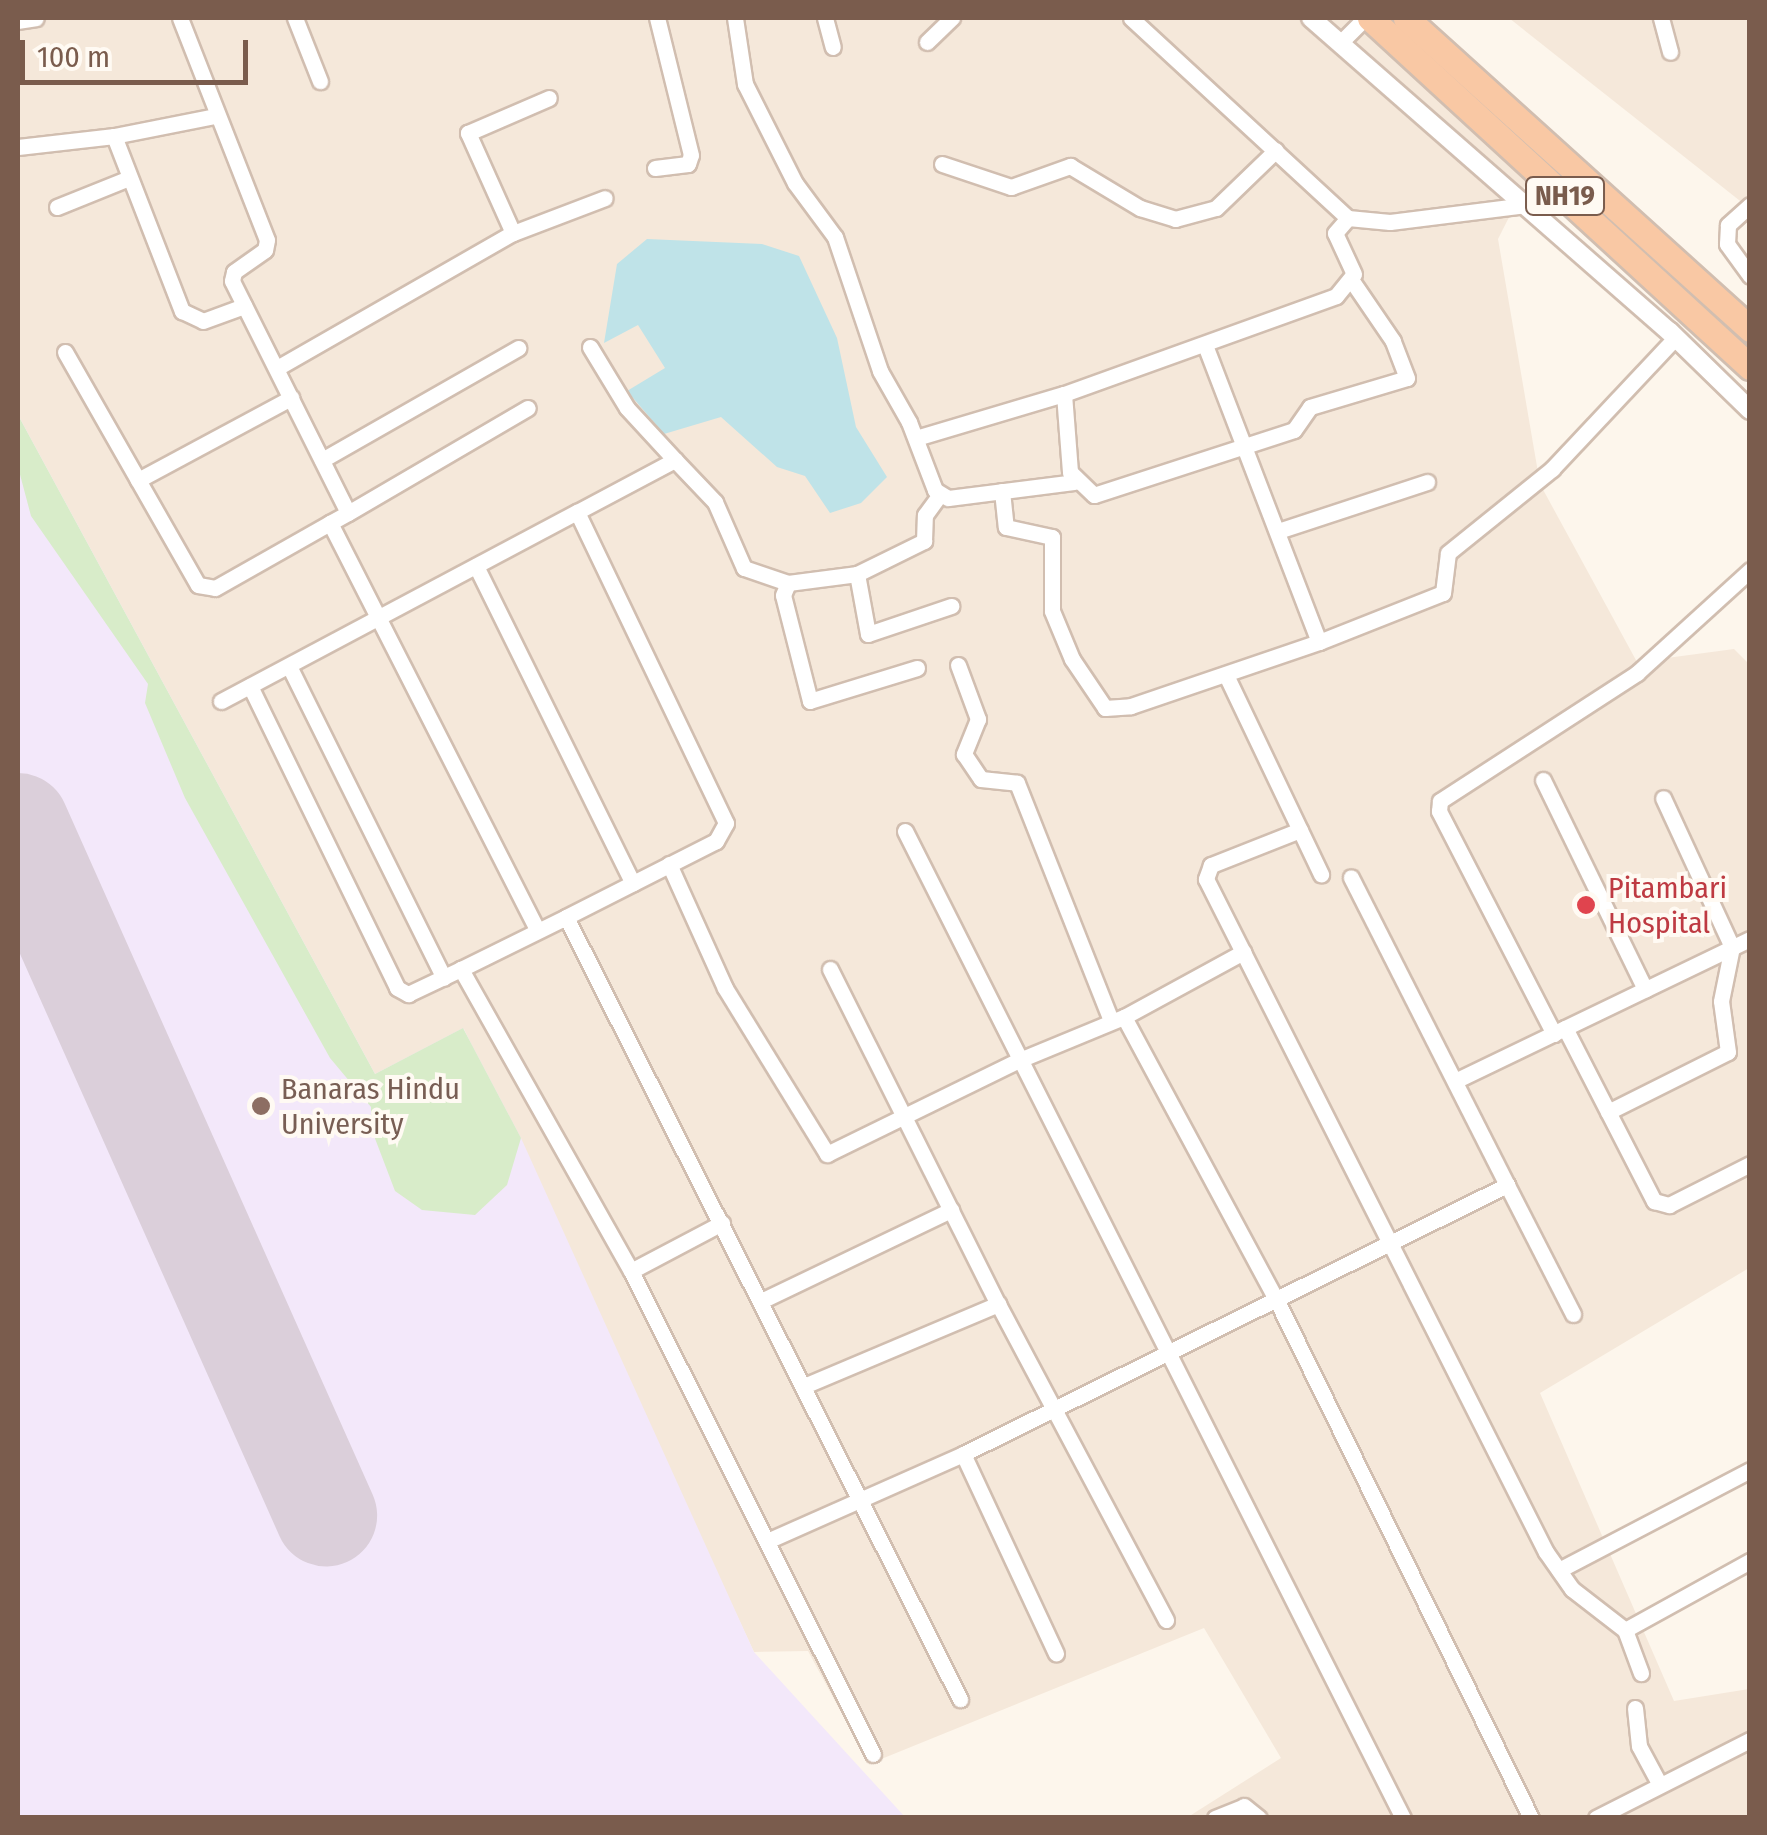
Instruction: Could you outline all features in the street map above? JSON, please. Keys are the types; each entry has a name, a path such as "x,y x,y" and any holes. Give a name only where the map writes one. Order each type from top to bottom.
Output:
{"highway":[{"name":"NH19","path":"1406,18 1750,329"},
{"name":"NH19","path":"1372,20 1750,366"}],"street":[{"path":"18,21 36,18"},
{"path":"180,18 215,116 267,240 266,250 234,272 244,306 348,513"},
{"path":"296,18 320,81"},
{"path":"655,168 688,164 691,155 657,18"},
{"path":"735,18 745,84 795,183 835,236 880,371 916,438 939,496"},
{"path":"825,18 834,46"},
{"path":"927,42 952,18"},
{"path":"1131,18 1348,218 1390,222 1526,205"},
{"path":"1311,18 1676,338 1750,410"},
{"path":"1661,18 1670,52"},
{"path":"1341,42 1372,20"},
{"path":"513,233 468,134 548,98"},
{"path":"18,146 114,136 215,116"},
{"path":"114,136 182,312 203,321 244,306"},
{"path":"942,164 1011,187 1070,166 1140,208 1175,219 1216,208 1276,150"},
{"path":"57,206 129,178"},
{"path":"277,368 513,233 605,198"},
{"path":"1750,205 1728,225 1727,244 1750,276"},
{"path":"590,347 642,429 716,502 744,568 788,583 856,574 924,541 924,515 939,496 1074,482 1104,495 1243,443 1294,430 1310,406 1407,378 1393,341 1352,281 1352,267 1335,233 1348,218"},
{"path":"916,438 1064,394 1204,346 1336,296 1352,281"},
{"path":"1002,491 1006,526 1052,537 1052,611 1072,659 1105,708 1118,710 1319,642 1443,593 1448,553 1552,469 1676,338"},
{"path":"1204,346 1319,642"},
{"path":"322,460 518,348"},
{"path":"65,352 206,590 528,408"},
{"path":"1064,394 1074,482"},
{"path":"138,480 292,398"},
{"path":"221,701 675,460"},
{"path":"1278,531 1427,482"},
{"path":"250,686 397,988 408,994 716,841 726,823 577,512"},
{"path":"330,523 537,929"},
{"path":"476,566 633,883"},
{"path":"1750,570 1637,673 1440,801 1439,811 1559,1031 1661,1206 1750,1164"},
{"path":"856,574 868,634 951,606"},
{"path":"788,583 783,595 810,701 917,668"},
{"path":"289,666 444,978"},
{"path":"958,666 978,719 964,754 982,780 1018,783 1117,1019 1276,1299 1531,1818"},
{"path":"1226,675 1321,874"},
{"path":"1543,780 1645,989"},
{"path":"1608,1112 1724,1058 1729,1041 1721,1001 1732,947 1663,798"},
{"path":"1300,830 1206,872 1390,1245 1559,1570 1592,1608 1625,1630 1641,1674"},
{"path":"905,831 1017,1060 1172,1351 1403,1818"},
{"path":"669,864 726,988 820,1149 838,1151 1017,1060 1117,1019 1243,952"},
{"path":"1351,878 1574,1314"},
{"path":"566,917 960,1699"},
{"path":"1457,1080 1750,939"},
{"path":"830,969 998,1304 1166,1620"},
{"path":"462,970 632,1270 873,1754"},
{"path":"767,1541 963,1454 1507,1185"},
{"path":"761,1301 951,1210"},
{"path":"632,1270 722,1224"},
{"path":"804,1386 998,1304"},
{"path":"963,1454 1056,1653"},
{"path":"1559,1570 1749,1473"},
{"path":"1625,1630 1750,1561"},
{"path":"1635,1708 1639,1746 1660,1785"},
{"path":"1596,1818 1750,1740"},
{"path":"1216,1818 1244,1806 1259,1818"}],"shaded area":[{"path":"18,18 1346,18 1532,172 1498,239 1540,484 1637,662 1734,649 1750,665 1749,1268 1540,1393 1674,1701 1749,1689 1749,1817 1188,1817 1281,1758 1204,1628 869,1764 808,1651 754,1652 464,1029 375,1074 18,415"},
{"path":"1509,18 1749,18 1749,208"},
{"name":"Banaras Hindu University","path":"18,415 375,1074 463,1028 521,1138 754,1652 905,1817 18,1817"}],"green space":[{"path":"18,415 375,1074 463,1028 521,1138 507,1185 475,1215 422,1210 395,1191 371,1128 371,1107 330,1058 185,798 145,703 148,684 31,516 18,467"}],"water":[{"path":"647,239 762,244 799,256 837,338 856,427 887,477 861,503 830,513 805,476 777,467 721,417 664,434 627,391 665,368 638,325 604,343 617,264"}],"runway":[{"path":"18,824 326,1515"}],"place":[{"name":"Pitambari Hospital","path":"1586,905"},
{"name":"Banaras Hindu University","path":"261,1106"}]}
